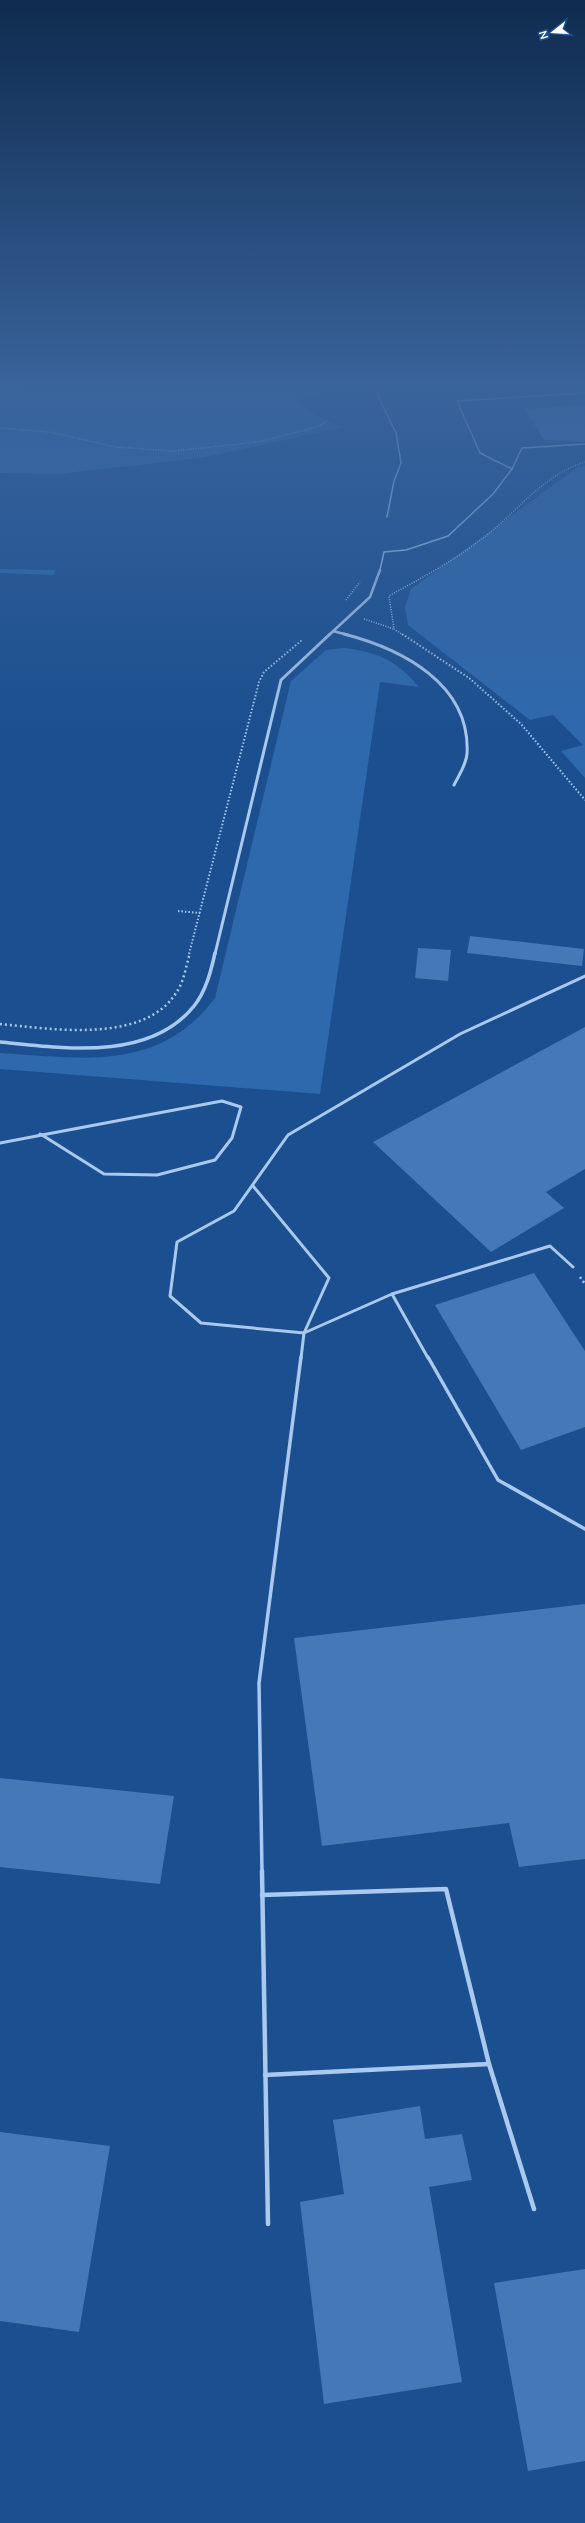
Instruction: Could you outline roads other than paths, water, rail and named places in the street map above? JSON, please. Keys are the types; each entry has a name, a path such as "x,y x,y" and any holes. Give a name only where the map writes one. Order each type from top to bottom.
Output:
{"street":[{"path":"0,1042 85,1048 116,1046 170,1028 190,1013 202,997 209,978 281,680 370,597 380,570"},
{"path":"333,631 378,643 427,669 454,698 465,723 467,755 454,785"}],"lane":[{"path":"387,517 390,501"},
{"path":"380,570 384,552 406,550 448,536 486,501"},
{"path":"573,1267 550,1246 392,1294 304,1333 201,1323 170,1296 177,1242 234,1211 288,1135 460,1034 585,976"},
{"path":"0,1143 40,1134 222,1102 241,1107 232,1138 215,1160 157,1175 104,1174 40,1134"},
{"path":"253,1186 329,1278 304,1333 259,1683 268,2224"},
{"path":"392,1294 498,1480 585,1529"},
{"path":"262,1895 446,1889 489,2064 534,2209"},
{"path":"265,2075 489,2064"}]}
